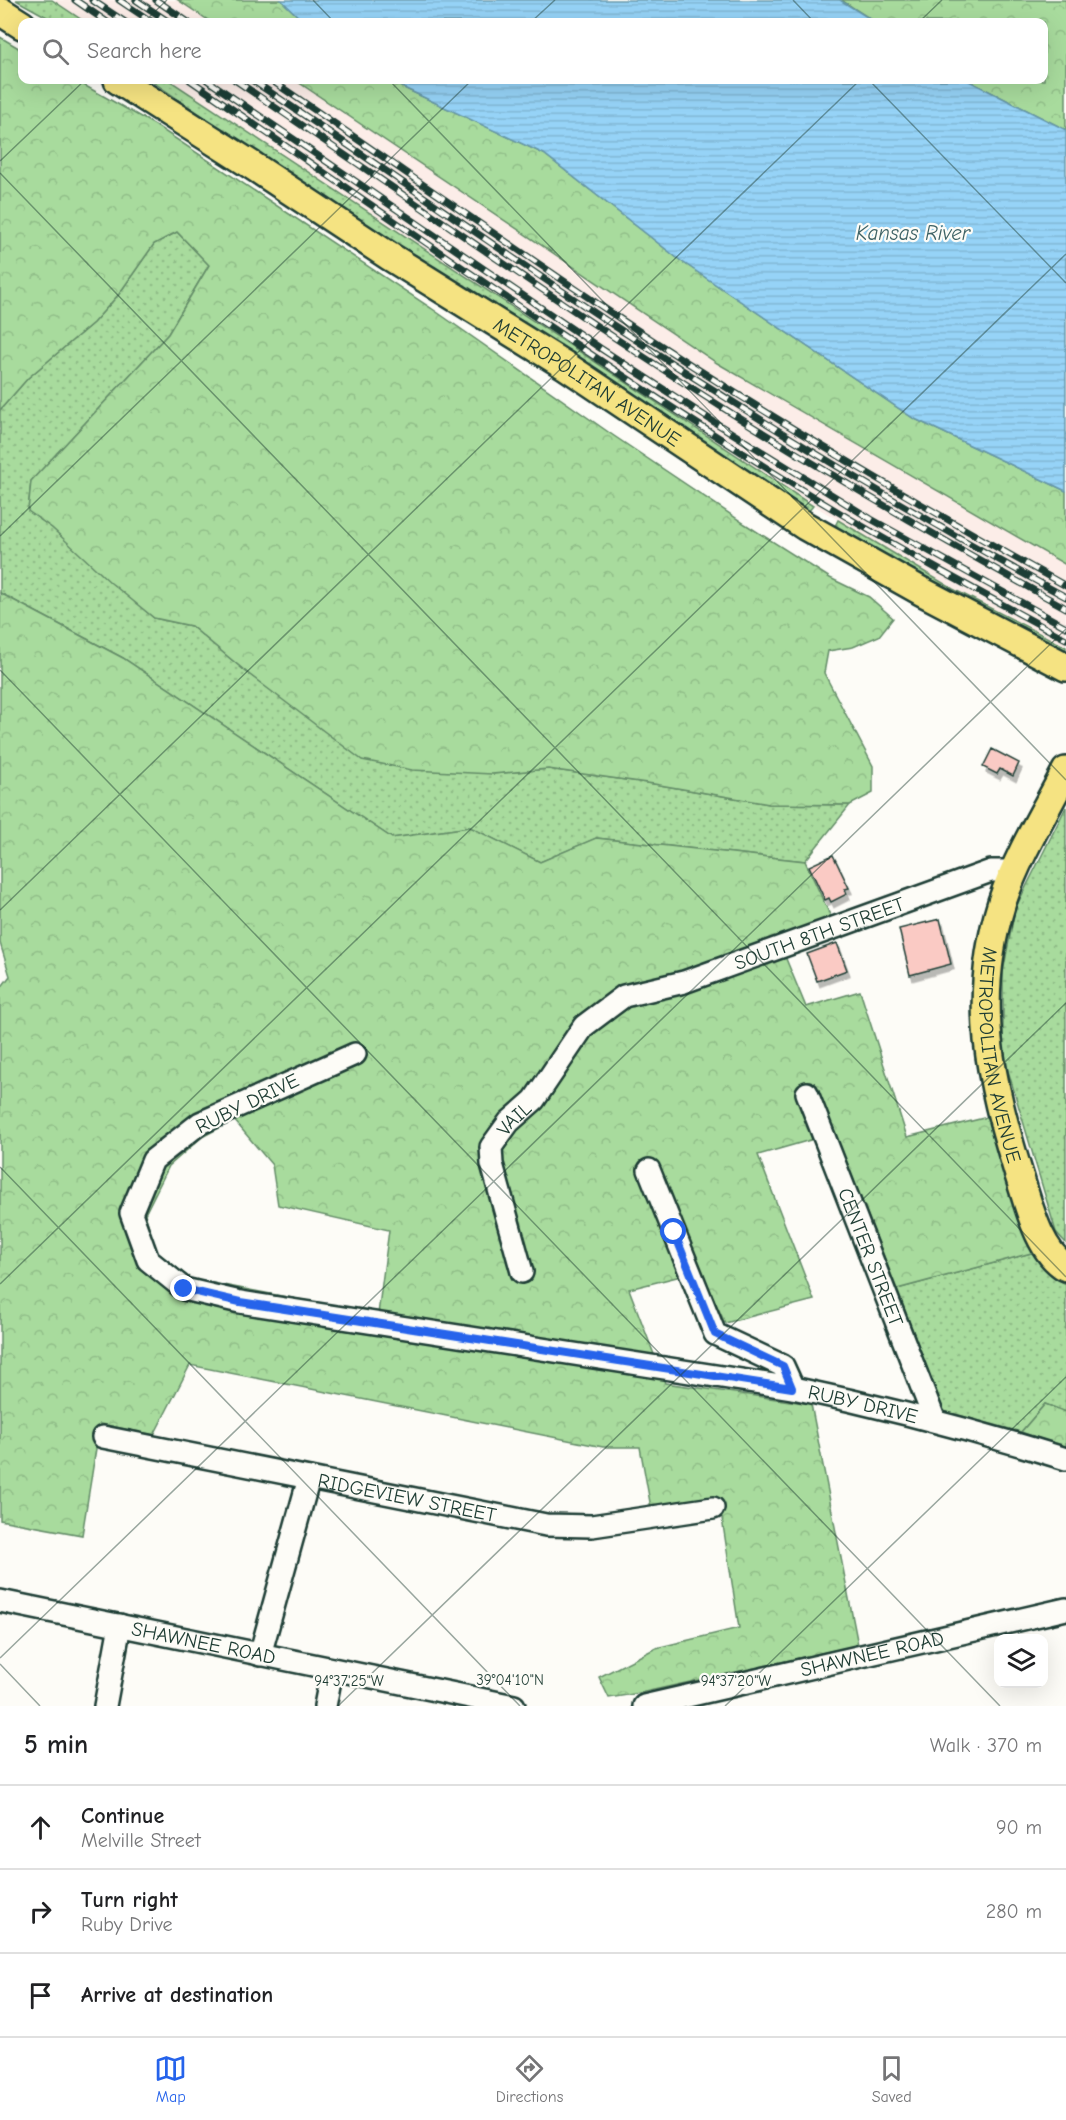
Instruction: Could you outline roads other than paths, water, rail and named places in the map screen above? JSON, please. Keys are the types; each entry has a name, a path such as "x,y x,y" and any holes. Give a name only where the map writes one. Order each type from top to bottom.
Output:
{"main road":[{"path":"0,11 18,22"},
{"name":"METROPOLITAN AVENUE","path":"124,84 231,151 389,256 566,366 805,526 921,591 1066,667"},
{"name":"METROPOLITAN AVENUE","path":"1066,771 1015,870 1003,901 990,953 987,986 987,1047 1000,1112 1035,1222 1051,1253 1066,1267"}],"street":[{"name":"SOUTH 8TH STREET","path":"624,996 684,982 991,871 1015,870"},
{"name":"VAIL","path":"522,1272 492,1164 491,1147 509,1122 534,1100 584,1026 624,996"},
{"name":"RUBY DRIVE","path":"355,1054 200,1123 153,1160 131,1213 148,1260 184,1289 240,1302 792,1388 857,1401 935,1421 1066,1459"},
{"name":"CENTER STREET","path":"807,1093 935,1421"},
{"path":"649,1170 715,1334 783,1366 792,1388"},
{"name":"RIDGEVIEW STREET","path":"103,1437 546,1525 592,1526 713,1508"},
{"path":"260,1655 309,1478"},
{"name":"SHAWNEE ROAD","path":"0,1600 514,1706"},
{"name":"SHAWNEE ROAD","path":"644,1706 1066,1609"},
{"path":"105,1706 120,1625"},
{"path":"325,1706 332,1670"}],"water":[{"path":"281,0 840,0 869,18 300,18"},
{"name":"Kansas River","path":"395,84 975,84 1066,130 1066,491 913,418 681,261 544,154"}],"railway":[{"path":"75,0 101,18"},
{"path":"92,0 119,18"},
{"path":"119,0 146,18"},
{"path":"136,0 163,18"},
{"path":"156,0 182,18"},
{"path":"196,84 493,289 724,441 867,529 1066,639"},
{"path":"213,84 600,348 711,420 871,519 1066,627"},
{"path":"241,84 537,286 720,406 892,510 1066,608"},
{"path":"258,84 568,295 724,397 893,500 1066,597"},
{"path":"277,84 619,318 728,389 952,522 1066,586"}]}
